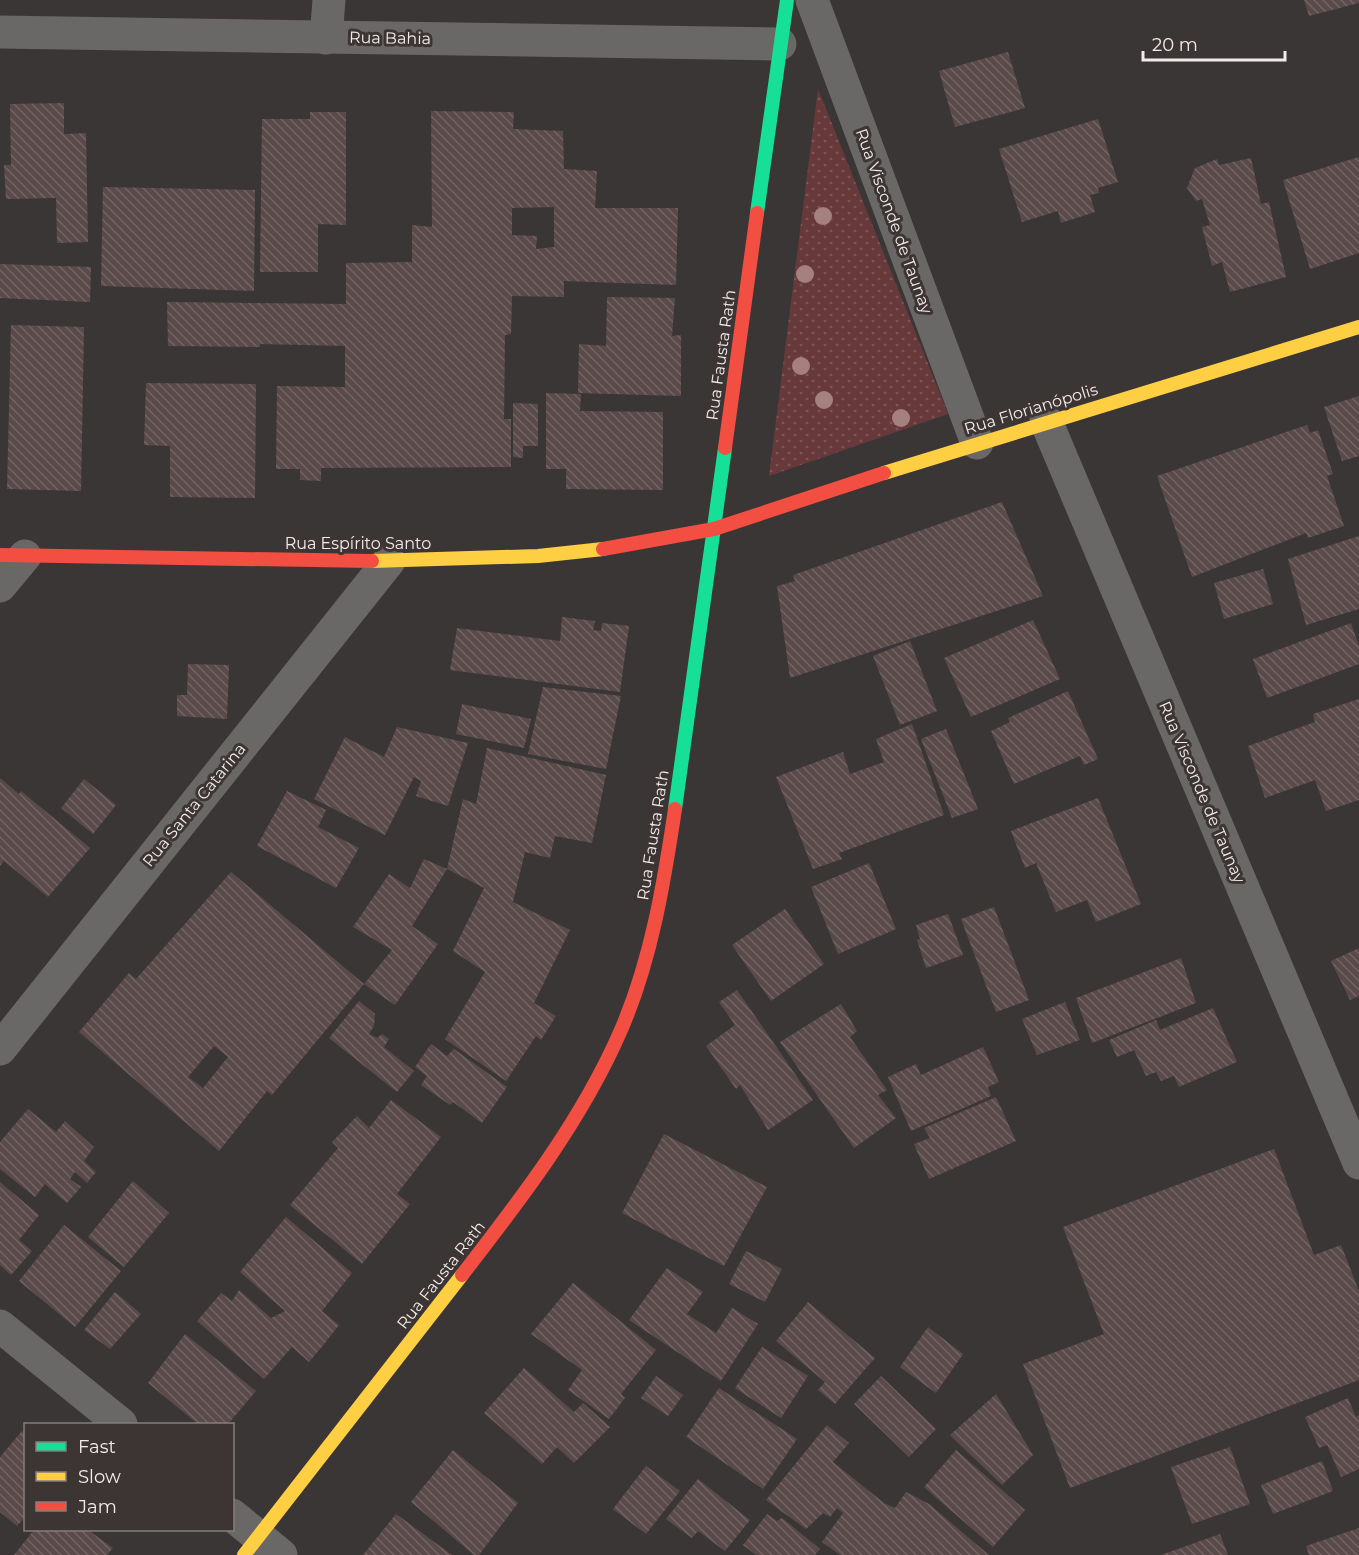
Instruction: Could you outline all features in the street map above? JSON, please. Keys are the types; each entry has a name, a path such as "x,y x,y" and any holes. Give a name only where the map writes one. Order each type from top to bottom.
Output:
{"street":[{"path":"326,38 329,0"},
{"name":"Rua Fausta Rath","path":"261,1549 502,1223 571,1125 621,1029 650,945 668,857 787,0"},
{"name":"Rua Visconde de Taunay","path":"812,0 977,443"},
{"name":"Rua Bahia","path":"0,32 780,45"},
{"name":"Rua Florianópolis","path":"714,529 977,443 1359,327"},
{"name":"Rua Visconde de Taunay","path":"1046,422 1359,1162"},
{"name":"Rua Espírito Santo","path":"12,556 389,561 538,556 618,548 714,529"},
{"path":"0,586 12,556"},
{"name":"Rua Santa Catarina","path":"0,1049 389,561"},
{"path":"0,1326 119,1423"},
{"path":"234,1517 261,1549"}],"shaded area":[{"path":"818,89 948,414 769,476"}],"building":[{"path":"1304,0 1359,0 1359,3 1309,16"},
{"path":"1008,52 1025,108 955,127 939,71"},
{"path":"64,103 64,134 86,133 88,242 57,243 56,198 6,199 4,165 11,165 10,104"},
{"path":"431,111 514,112 513,129 563,131 564,169 597,171 595,208 678,208 676,285 564,281 564,297 512,296 511,334 505,335 504,419 511,419 511,467 321,468 321,481 300,480 300,469 276,469 277,386 345,387 345,346 260,344 260,347 168,346 167,302 346,304 346,263 412,262 412,225 432,227","holes":["554,207 554,247 536,249 537,236 512,235 512,208"]},
{"path":"310,112 346,112 346,225 318,224 318,272 260,272 262,119 310,119"},
{"path":"1098,119 1118,182 1098,188 1099,193 1090,195 1095,212 1061,223 1058,211 1022,222 999,149"},
{"path":"1359,157 1359,253 1310,269 1283,180"},
{"path":"1251,158 1261,204 1269,202 1286,277 1230,292 1222,262 1212,266 1202,227 1210,225 1202,199 1196,201 1187,188 1195,168 1217,159 1219,165"},
{"path":"103,187 255,190 254,291 101,286"},
{"path":"0,264 91,267 90,302 0,298"},
{"path":"607,297 675,298 672,336 681,335 681,396 578,393 579,344 606,346"},
{"path":"11,325 84,327 81,491 7,489"},
{"path":"146,383 256,384 255,498 170,497 170,446 144,445"},
{"path":"546,393 581,394 580,411 663,412 663,490 566,489 566,469 546,469"},
{"path":"1359,396 1359,456 1342,461 1324,407"},
{"path":"513,403 538,404 538,446 523,446 523,458 513,457"},
{"path":"1307,425 1310,433 1318,430 1333,474 1327,476 1344,526 1308,538 1306,533 1192,577 1157,476"},
{"path":"1002,502 1043,596 790,678 777,586 795,581 793,575"},
{"path":"1359,536 1359,609 1306,625 1288,559"},
{"path":"1263,569 1273,604 1224,619 1214,583"},
{"path":"562,617 595,621 593,630 601,631 602,623 629,626 620,692 450,670 457,628 560,641"},
{"path":"1033,620 1060,679 971,717 944,658"},
{"path":"1351,623 1359,646 1359,664 1267,698 1253,659"},
{"path":"910,641 937,711 900,725 873,656"},
{"path":"188,664 229,665 227,719 177,716 177,695 187,695"},
{"path":"543,687 621,696 606,769 528,754"},
{"path":"1068,691 1098,759 1084,765 1080,756 1014,784 991,731 1010,722 1008,718"},
{"path":"1359,699 1359,800 1326,811 1315,780 1265,798 1248,746 1315,722 1313,714"},
{"path":"462,704 531,719 524,748 456,734"},
{"path":"912,724 944,815 839,853 842,859 813,869 776,777 843,752 850,774 884,762 876,739"},
{"path":"397,727 468,743 448,806 416,796 421,781 414,777 385,835 314,799 345,737 384,757"},
{"path":"946,729 978,809 952,818 921,739"},
{"path":"487,748 606,775 592,843 555,836 550,858 525,852 513,902 570,930 534,1003 556,1016 541,1040 536,1036 506,1081 445,1039 485,972 453,951 484,888 447,869 463,799 476,804"},
{"path":"0,778 19,794 21,791 90,848 48,897 4,861 0,866"},
{"path":"84,779 116,805 93,834 61,808"},
{"path":"287,791 326,810 318,827 359,848 336,888 257,846"},
{"path":"1098,798 1141,904 1096,922 1087,900 1056,912 1036,863 1025,868 1011,831"},
{"path":"424,859 447,869 412,926 438,944 395,1005 364,984 392,950 353,927 389,874 410,888"},
{"path":"869,863 896,929 838,954 811,887"},
{"path":"231,872 364,984 272,1095 267,1091 219,1151 79,1032 129,973 136,979","holes":["214,1046 228,1057 203,1088 188,1077"]},
{"path":"994,907 1029,1000 996,1012 961,919"},
{"path":"785,909 824,964 771,1001 732,945"},
{"path":"948,914 963,955 926,968 917,940 920,939 916,925"},
{"path":"1359,948 1359,996 1350,1000 1331,961"},
{"path":"1181,958 1196,1003 1092,1043 1076,998"},
{"path":"737,990 813,1100 768,1130 740,1085 736,1089 706,1046 735,1025 719,1002"},
{"path":"359,1001 375,1014 374,1026 369,1034 377,1038 382,1034 389,1039 384,1047 414,1071 397,1092 329,1038"},
{"path":"1065,1002 1080,1040 1037,1055 1022,1019"},
{"path":"841,1004 857,1031 850,1037 887,1090 878,1095 896,1118 854,1148 780,1042"},
{"path":"1213,1008 1237,1062 1179,1087 1174,1076 1161,1081 1156,1072 1146,1076 1134,1050 1117,1057 1109,1040 1156,1020 1160,1030"},
{"path":"431,1044 447,1056 454,1049 507,1087 482,1123 453,1102 450,1105 421,1085 427,1076 415,1067"},
{"path":"983,1047 999,1082 988,1087 991,1096 911,1131 888,1077 916,1064 921,1075"},
{"path":"996,1097 1016,1141 929,1179 914,1144 930,1138 924,1128"},
{"path":"391,1100 441,1137 397,1194 410,1204 362,1264 290,1205 338,1148 332,1142 357,1116 369,1128"},
{"path":"28,1109 56,1132 65,1121 94,1147 84,1161 96,1172 87,1183 75,1172 70,1179 81,1187 67,1203 45,1184 35,1197 0,1169 0,1142"},
{"path":"664,1134 767,1187 724,1266 622,1213"},
{"path":"1274,1149 1314,1255 1341,1245 1359,1291 1359,1380 1070,1488 1023,1364 1104,1334 1063,1227"},
{"path":"133,1181 169,1213 124,1267 88,1237"},
{"path":"0,1182 39,1215 19,1240 32,1251 11,1275 0,1265"},
{"path":"286,1217 352,1273 322,1311 339,1325 325,1343 309,1362 292,1347 264,1379 197,1321 221,1293 232,1301 239,1290 271,1318 285,1311 240,1272"},
{"path":"64,1225 121,1271 75,1327 19,1281"},
{"path":"746,1251 782,1269 765,1302 729,1284"},
{"path":"667,1268 703,1292 687,1314 716,1333 732,1308 758,1324 721,1381 629,1320"},
{"path":"573,1283 656,1350 621,1394 625,1398 609,1419 568,1390 582,1370 531,1334"},
{"path":"115,1292 141,1314 110,1349 84,1330"},
{"path":"808,1302 875,1358 835,1404 818,1390 825,1382 776,1341"},
{"path":"928,1327 963,1354 936,1393 900,1367"},
{"path":"185,1334 256,1391 229,1423 197,1423 148,1383"},
{"path":"762,1347 808,1376 781,1418 735,1388"},
{"path":"524,1368 574,1412 583,1403 610,1427 574,1463 557,1447 542,1464 484,1413"},
{"path":"656,1376 683,1395 668,1416 641,1398"},
{"path":"881,1376 936,1429 909,1457 854,1404"},
{"path":"719,1388 797,1439 763,1489 686,1437"},
{"path":"996,1394 1033,1455 1002,1485 950,1435"},
{"path":"1348,1398 1356,1417 1359,1415 1359,1469 1341,1477 1327,1445 1319,1448 1305,1417"},
{"path":"827,1425 849,1443 833,1462 884,1503 895,1508 906,1492 929,1504 989,1555 840,1555 822,1542 843,1513 837,1508 830,1517 823,1513 806,1529 766,1500"},
{"path":"22,1431 24,1432 24,1518 17,1526 0,1512 0,1457"},
{"path":"1230,1447 1250,1504 1192,1524 1171,1467"},
{"path":"453,1450 518,1503 479,1555 474,1555 411,1502"},
{"path":"956,1450 1025,1510 993,1547 924,1487"},
{"path":"1322,1461 1333,1491 1273,1514 1261,1485"},
{"path":"646,1466 680,1491 646,1534 613,1509"},
{"path":"698,1479 750,1520 725,1551 698,1531 692,1538 666,1519"},
{"path":"396,1514 452,1555 363,1555"},
{"path":"767,1514 777,1521 782,1518 820,1549 815,1555 756,1555 743,1545"},
{"path":"1359,1528 1359,1555 1309,1555 1306,1546"},
{"path":"33,1531 89,1531 113,1548 107,1555 14,1555"},
{"path":"1220,1534 1228,1555 1161,1555"}],"traffic: fast":[{"path":"757,213 787,0"},
{"path":"675,809 725,448"}],"traffic: slow":[{"path":"884,473 1359,327"},
{"path":"372,561 538,556 603,549"},
{"path":"244,1555 462,1275"}],"traffic: jam":[{"path":"725,448 757,213"},
{"path":"603,549 714,529 884,473"},
{"path":"0,555 372,561"},
{"path":"462,1275 549,1158 588,1096 621,1030 641,977 655,921 675,809"}]}
